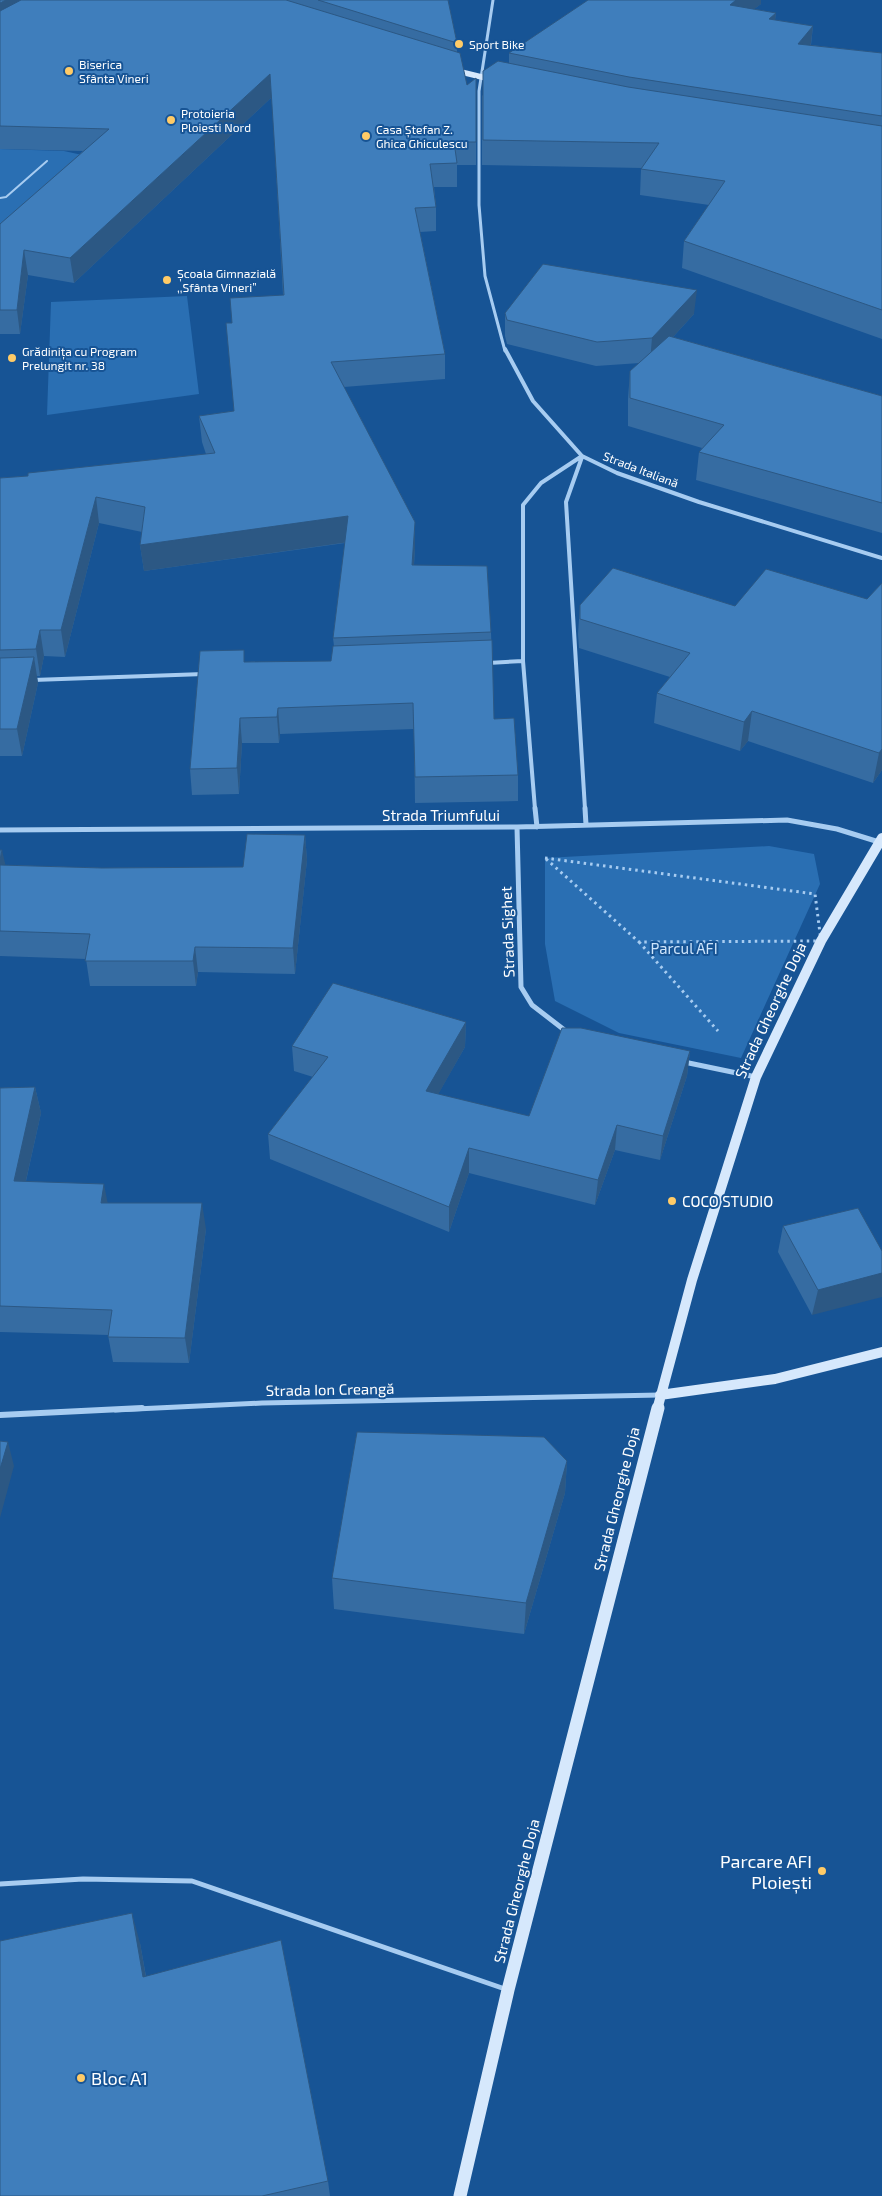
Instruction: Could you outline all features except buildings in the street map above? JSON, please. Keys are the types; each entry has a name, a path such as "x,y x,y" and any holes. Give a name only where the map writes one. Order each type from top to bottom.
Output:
{"main road":[{"path":"446,68 499,81"},
{"name":"Strada Gheorghe Doja","path":"460,2196 508,1990 660,1395 692,1280 756,1077 821,941 880,840"},
{"path":"660,1395 775,1379 882,1352"}],"street":[{"name":"Strada Italiană","path":"493,0 480,77 479,205 485,276 506,353 532,401 582,456 617,474 699,502 882,558"},
{"path":"538,826 523,661 523,505 530,493 544,479 582,456"},
{"path":"582,456 566,502 586,826"},
{"path":"484,663 523,661"},
{"path":"30,680 208,674"},
{"name":"Strada Triumfului","path":"0,830 517,827 787,820 837,829 880,840"},
{"name":"Strada Sighet","path":"517,827 522,987 532,1005 564,1031 573,1034"},
{"path":"681,1062 756,1077"},
{"name":"Strada Ion Creangă","path":"0,1415 262,1403 660,1395"}],"lane":[{"path":"0,198 6,197 47,161"},
{"path":"0,1884 83,1879 192,1881 508,1990"}],"path":[{"path":"639,942 821,941 815,894 545,858 639,942 756,1077"}],"green space":[{"path":"0,149 64,151 96,158 0,243"},
{"path":"187,296 199,394 47,415 51,302"},
{"name":"Parcul AFI","path":"769,846 814,854 820,884 741,1058 619,1033 555,1001 545,944 545,858"}],"place":[{"name":"Sport Bike","path":"459,44"},
{"name":"Biserica Sfânta Vineri","path":"69,71"},
{"name":"Protoieria Ploiesti Nord","path":"171,120"},
{"name":"Casa Ștefan Z. Ghica Ghiculescu","path":"366,136"},
{"name":"Școala Gimnazială ,,Sfânta Vineri”","path":"167,280"},
{"name":"Grădinița cu Program Prelungit nr. 38","path":"12,358"},
{"name":"COCO STUDIO","path":"672,1201"},
{"name":"Parcare AFI Ploiești","path":"822,1871"},
{"name":"Bloc A1","path":"81,2078"}]}
